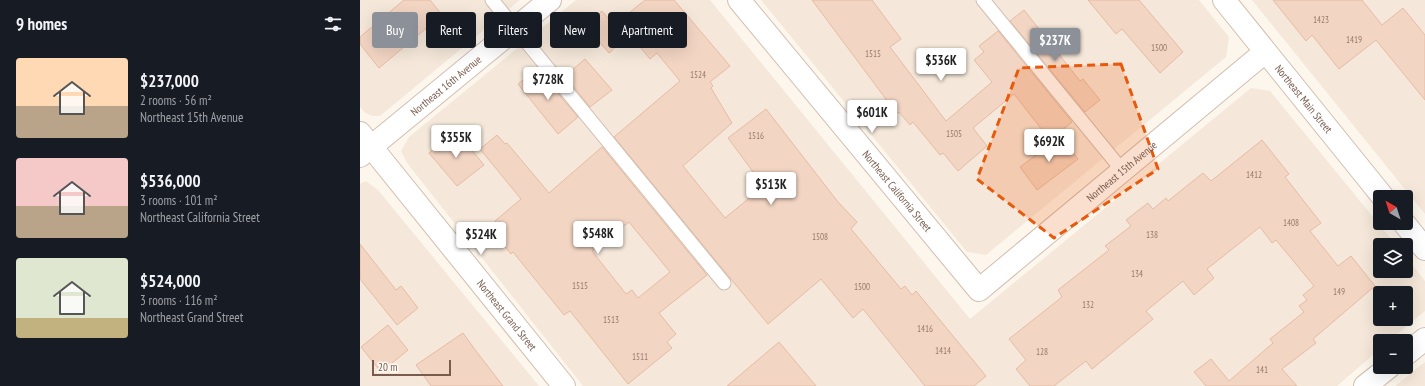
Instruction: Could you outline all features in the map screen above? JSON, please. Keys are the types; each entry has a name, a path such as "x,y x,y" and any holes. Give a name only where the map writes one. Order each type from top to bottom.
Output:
{"street":[{"name":"Northeast 16th Avenue","path":"535,12 550,0"},
{"name":"Northeast California Street","path":"739,0 979,290"},
{"name":"Northeast Main Street","path":"1224,0 1377,190"},
{"name":"Northeast 16th Avenue","path":"364,145 489,48"},
{"name":"Northeast 15th Avenue","path":"979,290 1265,52"},
{"name":"Northeast Grand Street","path":"364,145 564,386"},
{"path":"1410,230 1425,248"},
{"path":"1413,348 1425,339"},
{"path":"1366,386 1381,374"}],"lane":[{"path":"492,0 502,12"},
{"path":"983,0 1122,170"},
{"path":"531,48 724,283"}],"highlighted area":[{"path":"1121,64 1158,169 1054,238 977,179 1019,68"}],"shaded area":[{"path":"360,0 520,0 506,12 484,12 484,30 476,36 476,12 426,12 426,48 462,48 380,116 372,116 364,112 360,107"},
{"path":"576,0 710,0 970,319 1251,88 1270,91 1373,217 1373,230 1384,230 1390,238 1373,238 1373,278 1413,278 1413,266 1425,281 1425,311 1413,321 1413,286 1373,286 1373,326 1407,326 1397,334 1373,334 1373,355 1337,386 583,386 407,163 401,151 409,137 517,48 542,48 542,28 550,21 550,48 600,48 600,12 561,12"},
{"path":"761,0 1199,0 1229,37 1226,57 986,255 967,252"},
{"path":"1252,0 1425,0 1425,214 1413,199 1413,190 1406,190"},
{"path":"366,181 378,190 539,386 360,386 360,184"},
{"path":"1425,362 1425,386 1395,386 1410,374 1413,374 1413,372"}],"building":[{"path":"404,0 430,0 440,12 426,12 426,28 418,35 418,12 390,12"},
{"path":"645,0 674,0 684,12 630,12"},
{"path":"812,0 872,0 901,39 890,47 946,121 992,82 974,60 984,52 979,46 998,31 1072,122 1050,140 1014,94 973,128 987,146 958,171 943,153 940,155 913,122 910,125 899,112 897,114"},
{"path":"1088,0 1139,0 1183,52 1160,73 1122,29 1116,34"},
{"path":"1273,0 1362,0 1382,25 1403,8 1425,35 1425,100 1376,40 1339,69 1312,35 1306,41"},
{"path":"1024,10 1080,81 1083,79 1100,100 1085,112 1010,21"},
{"path":"602,11 608,18 608,48 615,48 609,53 600,42 600,13"},
{"path":"687,15 730,66 710,82 713,86 711,88 732,123 683,166 725,218 759,190 758,188 762,184 728,138 766,109 838,202 857,222 851,229 901,289 905,286 912,295 916,291 986,376 974,386 925,386 863,309 853,318 821,279 768,324 614,137 680,81 657,53 650,59 641,48 687,48"},
{"path":"372,27 372,48 403,48 379,68 360,44 360,37"},
{"path":"585,59 612,90 590,107 565,76"},
{"path":"537,69 578,117 558,134 518,84"},
{"path":"456,131 484,165 457,186 429,153"},
{"path":"497,135 505,144 507,143 549,193 602,147 707,275 659,313 676,334 667,342 672,348 628,384 570,311 564,315 513,252 511,254 490,228 496,223 495,221 521,199 480,149","holes":["629,222 670,272 638,298 632,290 626,294 592,251"]},
{"path":"1061,136 1078,159 1037,190 1020,167"},
{"path":"1262,140 1289,174 1285,177 1321,223 1310,231 1338,266 1351,256 1375,286 1373,286 1373,288 1313,339 1316,343 1282,369 1297,386 1206,386 1194,372 1211,359 1229,381 1273,343 1270,339 1304,312 1299,306 1307,300 1303,295 1314,286 1276,240 1272,243 1260,227 1207,269 1214,278 1194,295 1183,281 1146,311 1153,319 1092,369 1086,361 1054,386 1030,386 1016,369 1026,360 1009,339 1062,297 1058,290 1109,250 1105,246 1131,226 1126,220 1148,203 1153,209 1166,198 1168,201 1203,173 1211,181"},
{"path":"360,244 396,290 401,286 418,308 397,325 360,279"},
{"path":"388,325 408,350 381,372 361,347"},
{"path":"463,333 503,386 431,386 416,365"},
{"path":"779,342 816,386 727,386"}]}
